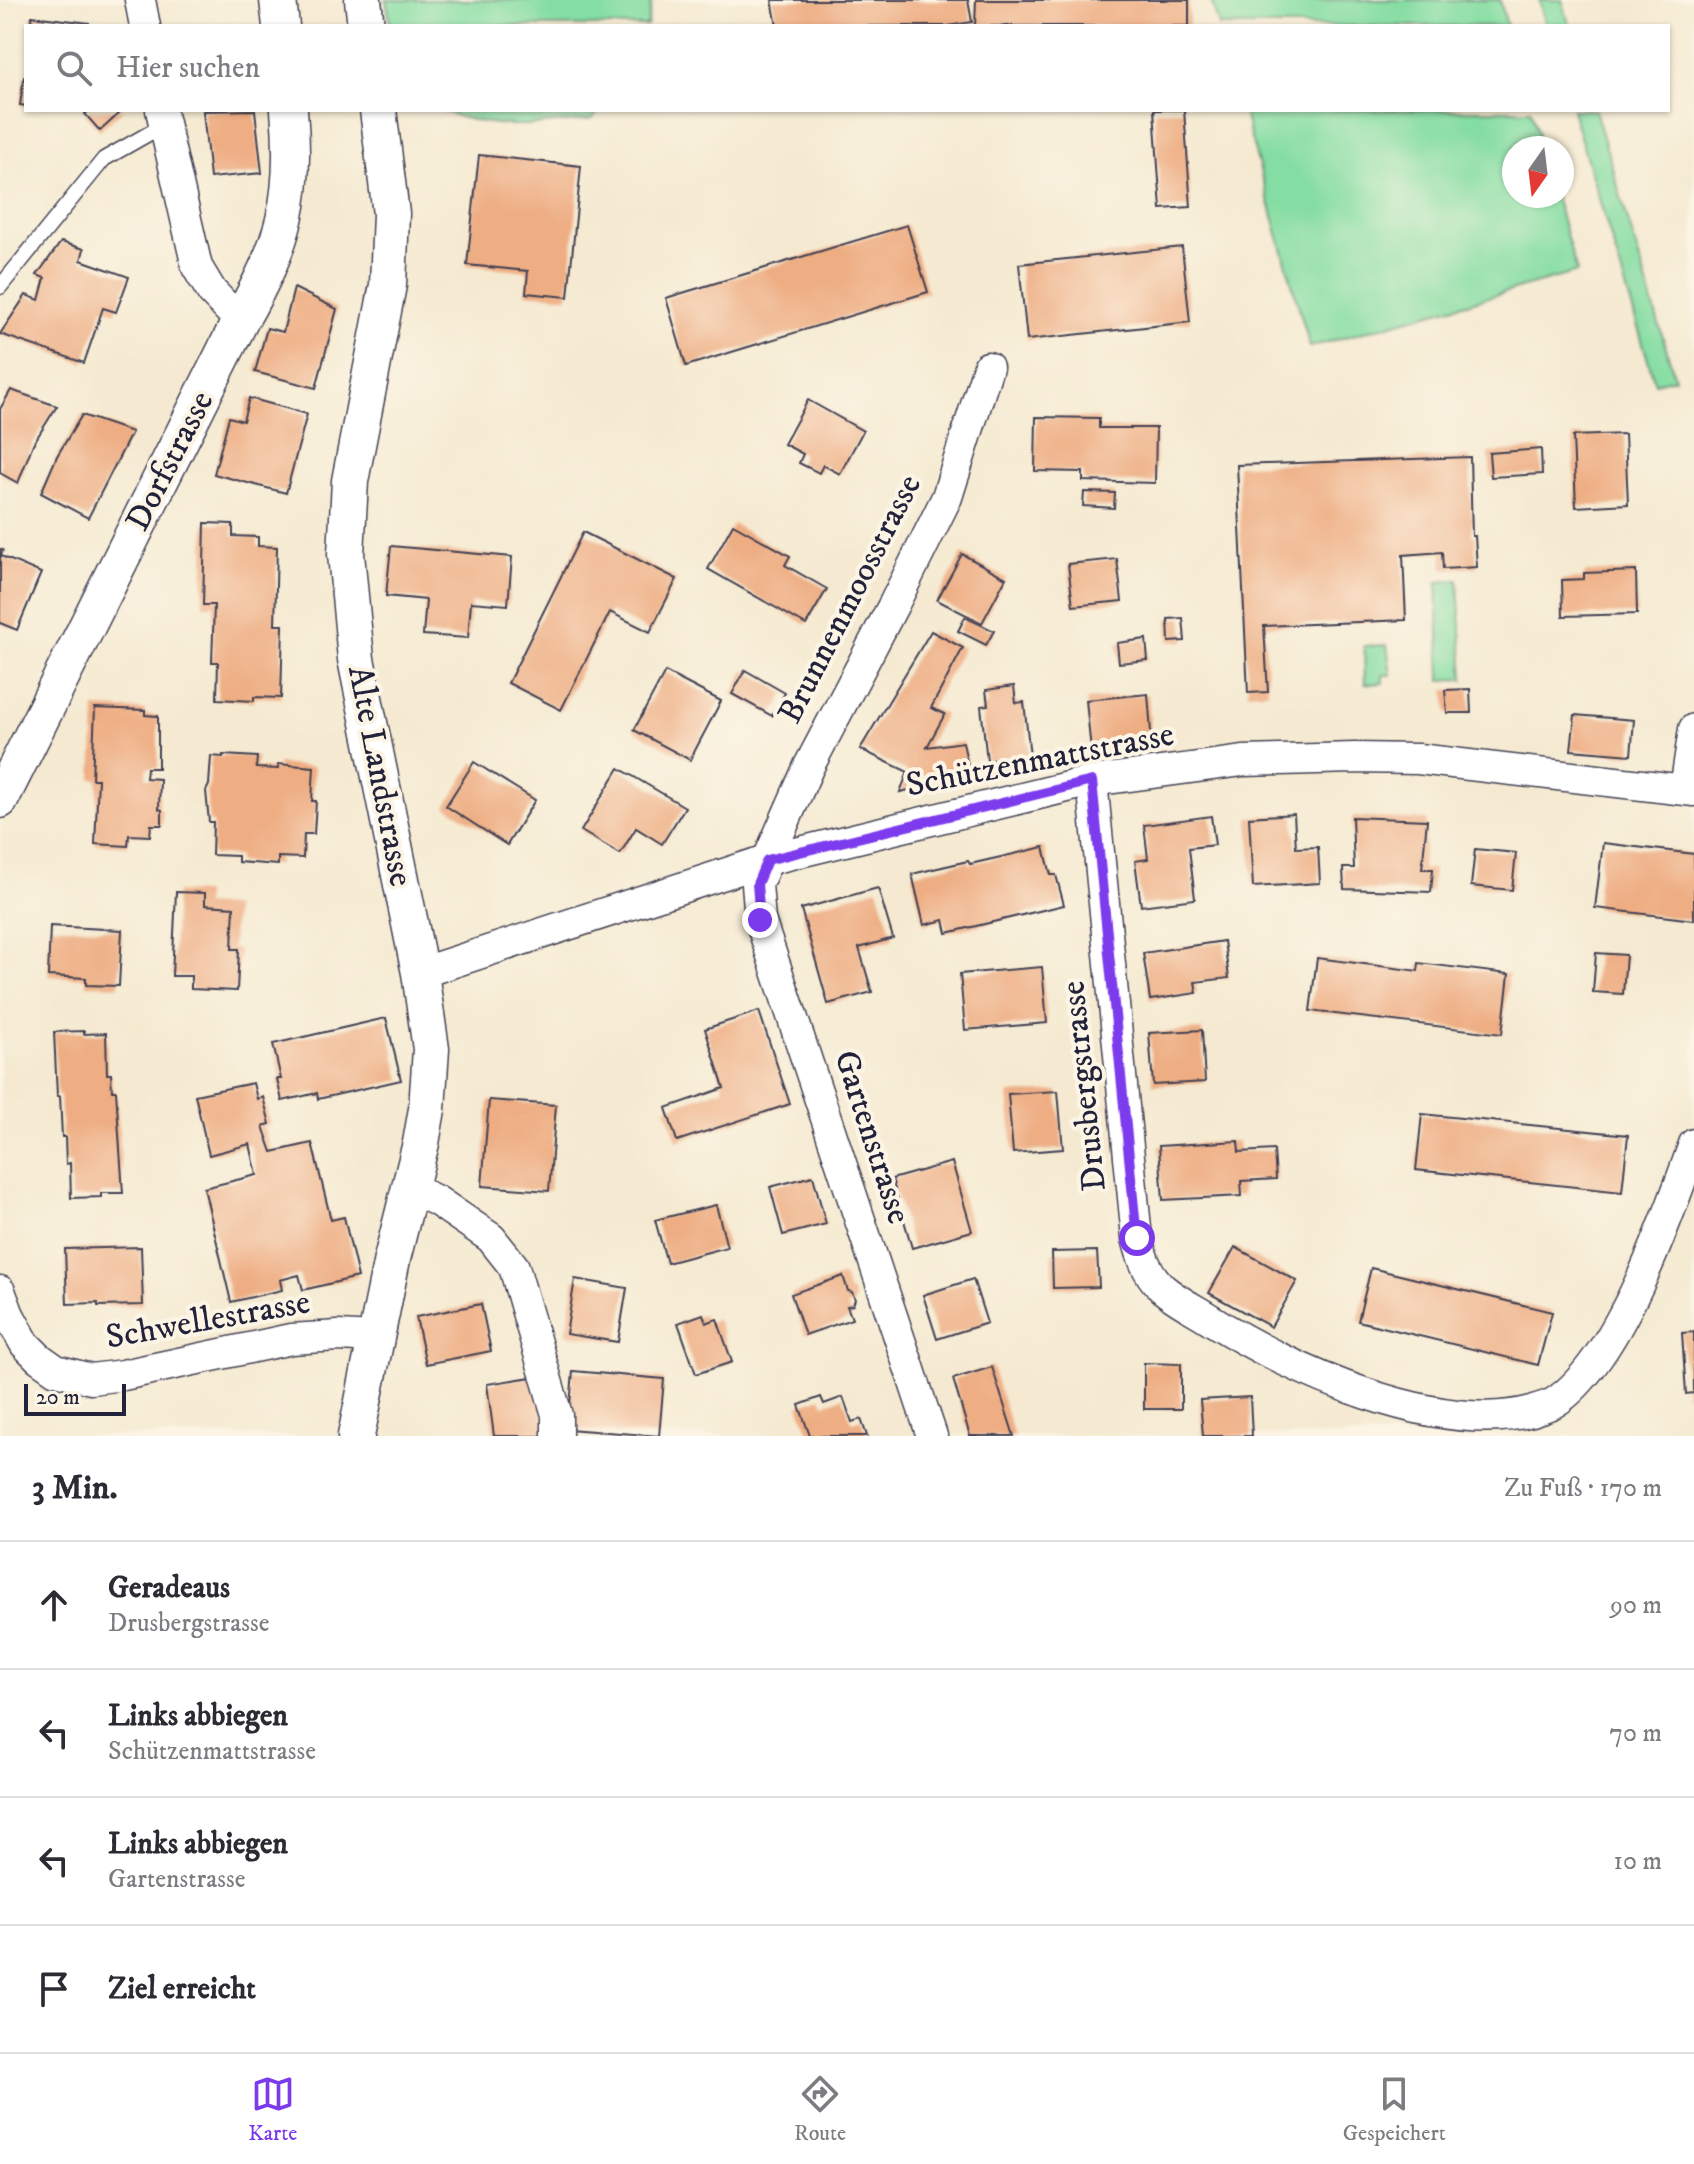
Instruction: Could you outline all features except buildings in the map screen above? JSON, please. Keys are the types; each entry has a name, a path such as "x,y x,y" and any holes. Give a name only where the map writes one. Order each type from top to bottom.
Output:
{"street":[{"path":"140,0 145,24"},
{"path":"278,0 281,24"},
{"path":"363,0 366,24"},
{"name":"Dorfstrasse","path":"0,800 267,272 284,227 290,188 292,141 289,112"},
{"name":"Alte Landstrasse","path":"356,1436 427,1109 431,1049 420,973 356,659 346,554 350,481 388,285 391,214 378,112"},
{"path":"163,117 197,267 212,292 240,321"},
{"name":"Brunnenmoosstrasse","path":"767,860 809,766 947,497 988,367"},
{"path":"1690,790 1694,729"},
{"name":"Schützenmattstrasse","path":"420,973 767,860 1092,781 1243,761 1355,758 1418,759 1690,790"},
{"name":"Drusbergstrasse","path":"1092,781 1137,1238 1143,1264 1162,1288 1252,1346 1350,1393 1464,1429 1511,1419 1554,1403 1591,1368 1637,1288 1694,1144"},
{"name":"Gartenstrasse","path":"767,860 757,884 760,920 932,1436"},
{"path":"410,1188 437,1201 491,1238 514,1267 557,1415 557,1436"},
{"name":"Schwellestrasse","path":"0,1291 25,1344 39,1358 56,1370 91,1379 291,1339 338,1336 376,1338"}],"lane":[{"path":"0,287 104,159 163,117"}],"green space":[{"path":"386,0 652,0 647,24 391,24"},
{"path":"1211,0 1500,0 1506,24 1218,24"},
{"path":"1539,0 1562,0 1569,24 1545,24"},
{"path":"445,112 598,112 593,119 553,124 496,124"},
{"path":"1244,112 1532,112 1539,136 1502,136 1502,208 1558,208 1577,272 1310,347"},
{"path":"1573,112 1596,112 1675,378 1655,383"},
{"path":"1458,580 1464,679 1441,680 1437,582"},
{"path":"1387,645 1391,675 1383,675 1383,683 1365,684 1364,646"}],"route":[{"path":"760,920 757,884 767,860 1092,781 1137,1238"}]}
